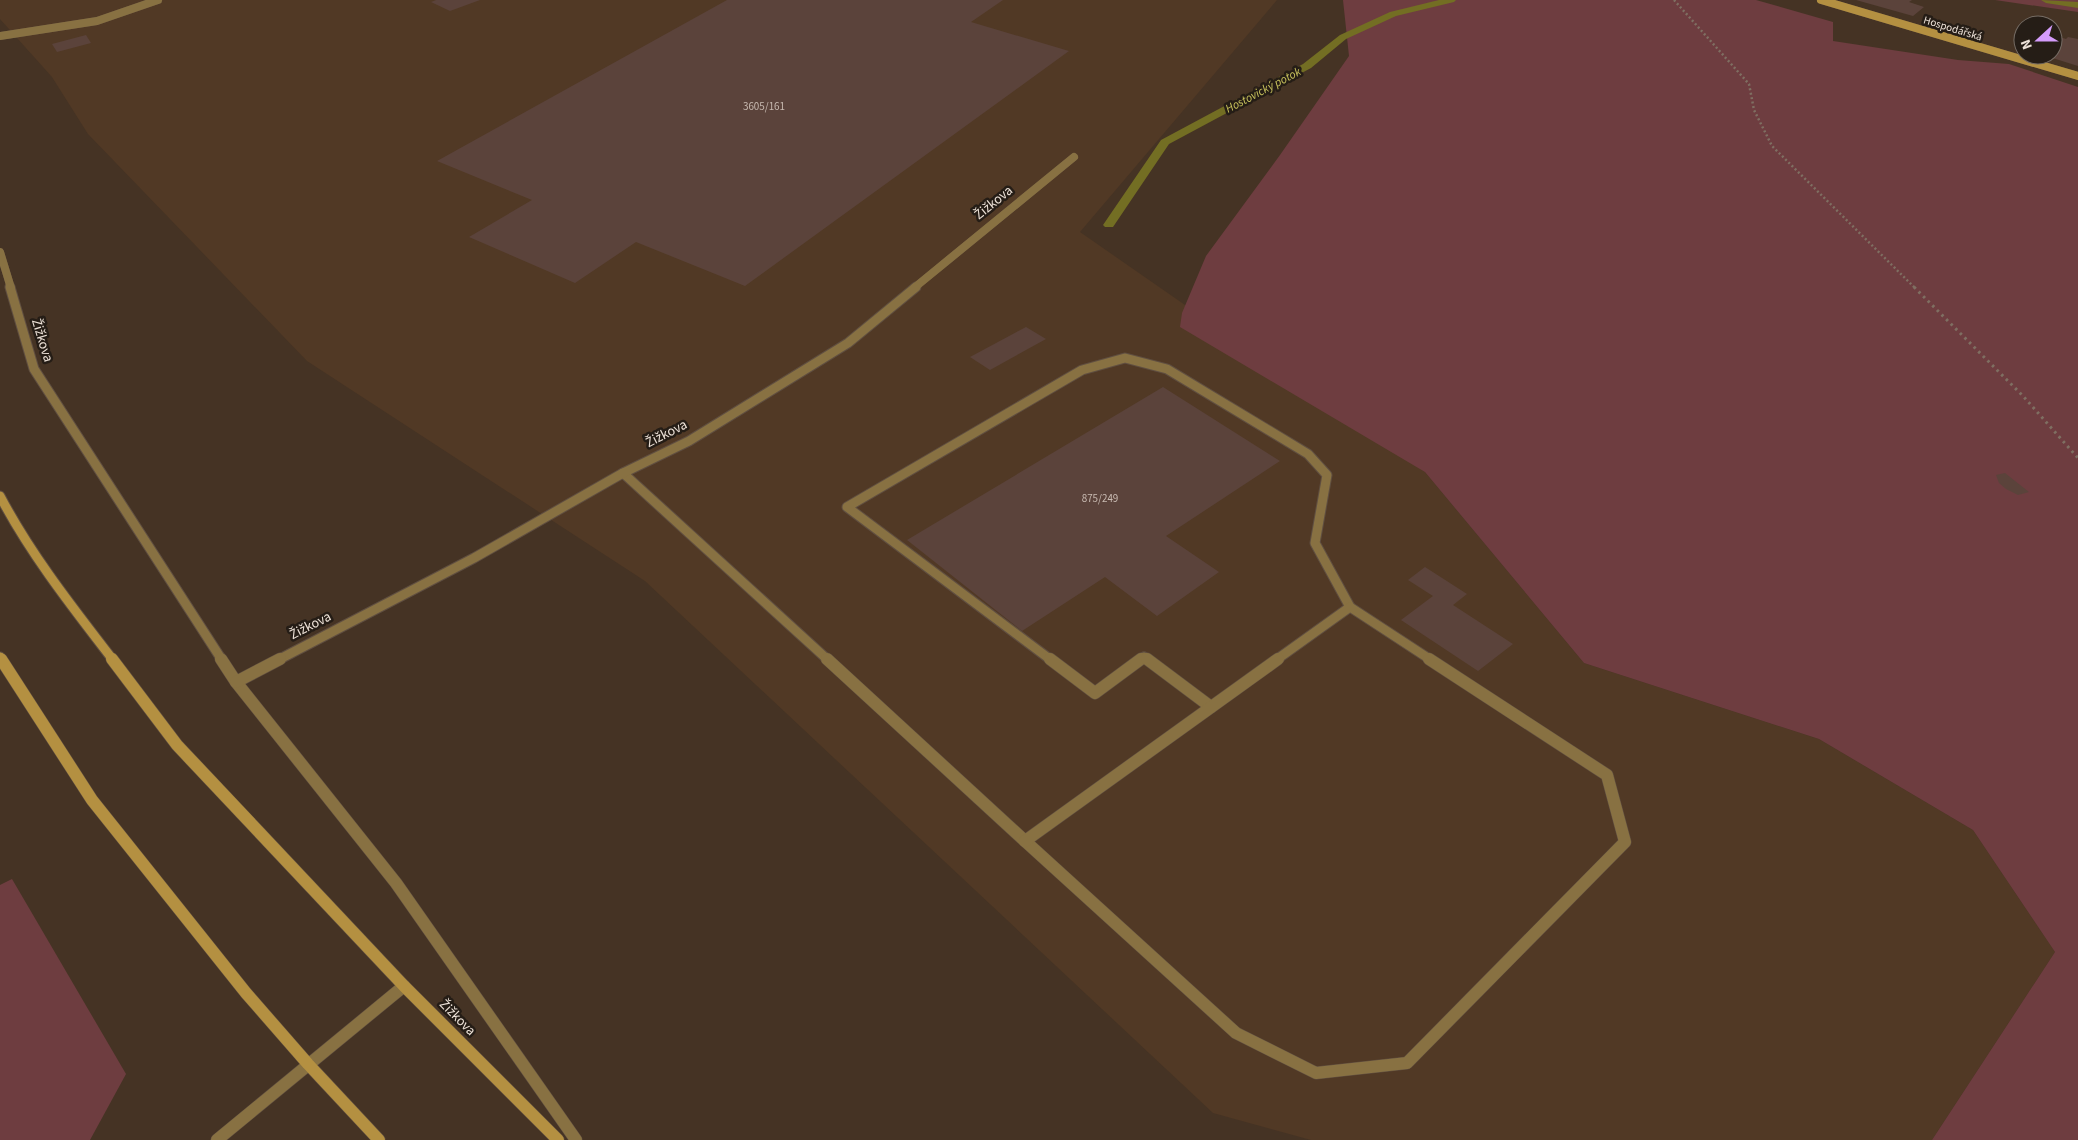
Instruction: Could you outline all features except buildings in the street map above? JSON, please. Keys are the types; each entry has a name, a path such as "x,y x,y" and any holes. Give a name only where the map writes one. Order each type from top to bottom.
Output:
{"main road":[{"name":"Hospodářská","path":"1821,0 2078,76"},
{"name":"Žižkova","path":"0,496 9,513 62,593 177,745 404,986 558,1140"},
{"path":"0,657 92,800 246,994 379,1140"}],"lane":[{"path":"0,36 97,21 158,0"},
{"name":"Žižkova","path":"236,682 474,558 623,473 689,440 848,343 1074,157"},
{"name":"Žižkova","path":"0,252 34,369 236,682 396,883 576,1140"},
{"path":"623,473 1236,1033 1316,1073 1407,1063 1625,842 1607,775 1350,607 1315,543 1327,475 1308,454 1167,369 1125,358 1082,370 847,507 1095,692 1144,657 1211,707"},
{"path":"1025,841 1350,607"},
{"path":"217,1140 404,986"}],"path":[{"path":"1674,0 1749,84 1754,110 1772,146 2023,396 2078,458"}],"shaded area":[{"path":"0,0 1277,0 1080,232 1425,472 1584,663 1819,739 1973,830 2055,952 1932,1140 1311,1140 1213,1113 645,581 307,361 88,134 52,77 0,19"},
{"path":"1343,0 1756,0 1833,22 1833,41 1958,60 2009,64 2078,87 2078,1140 1932,1140 2055,952 1973,830 1819,739 1584,663 1425,472 1180,327 1182,313 1206,256 1349,56"},
{"path":"1995,0 2078,0 2078,12"},
{"path":"12,879 126,1074 90,1140 0,1140 0,885"}],"waterway":[{"name":"Hostovický potok","path":"1109,225 1165,142 1307,66 1343,37 1393,14 1451,0"},
{"name":"Hostovický potok","path":"2046,0 2078,5"}]}
